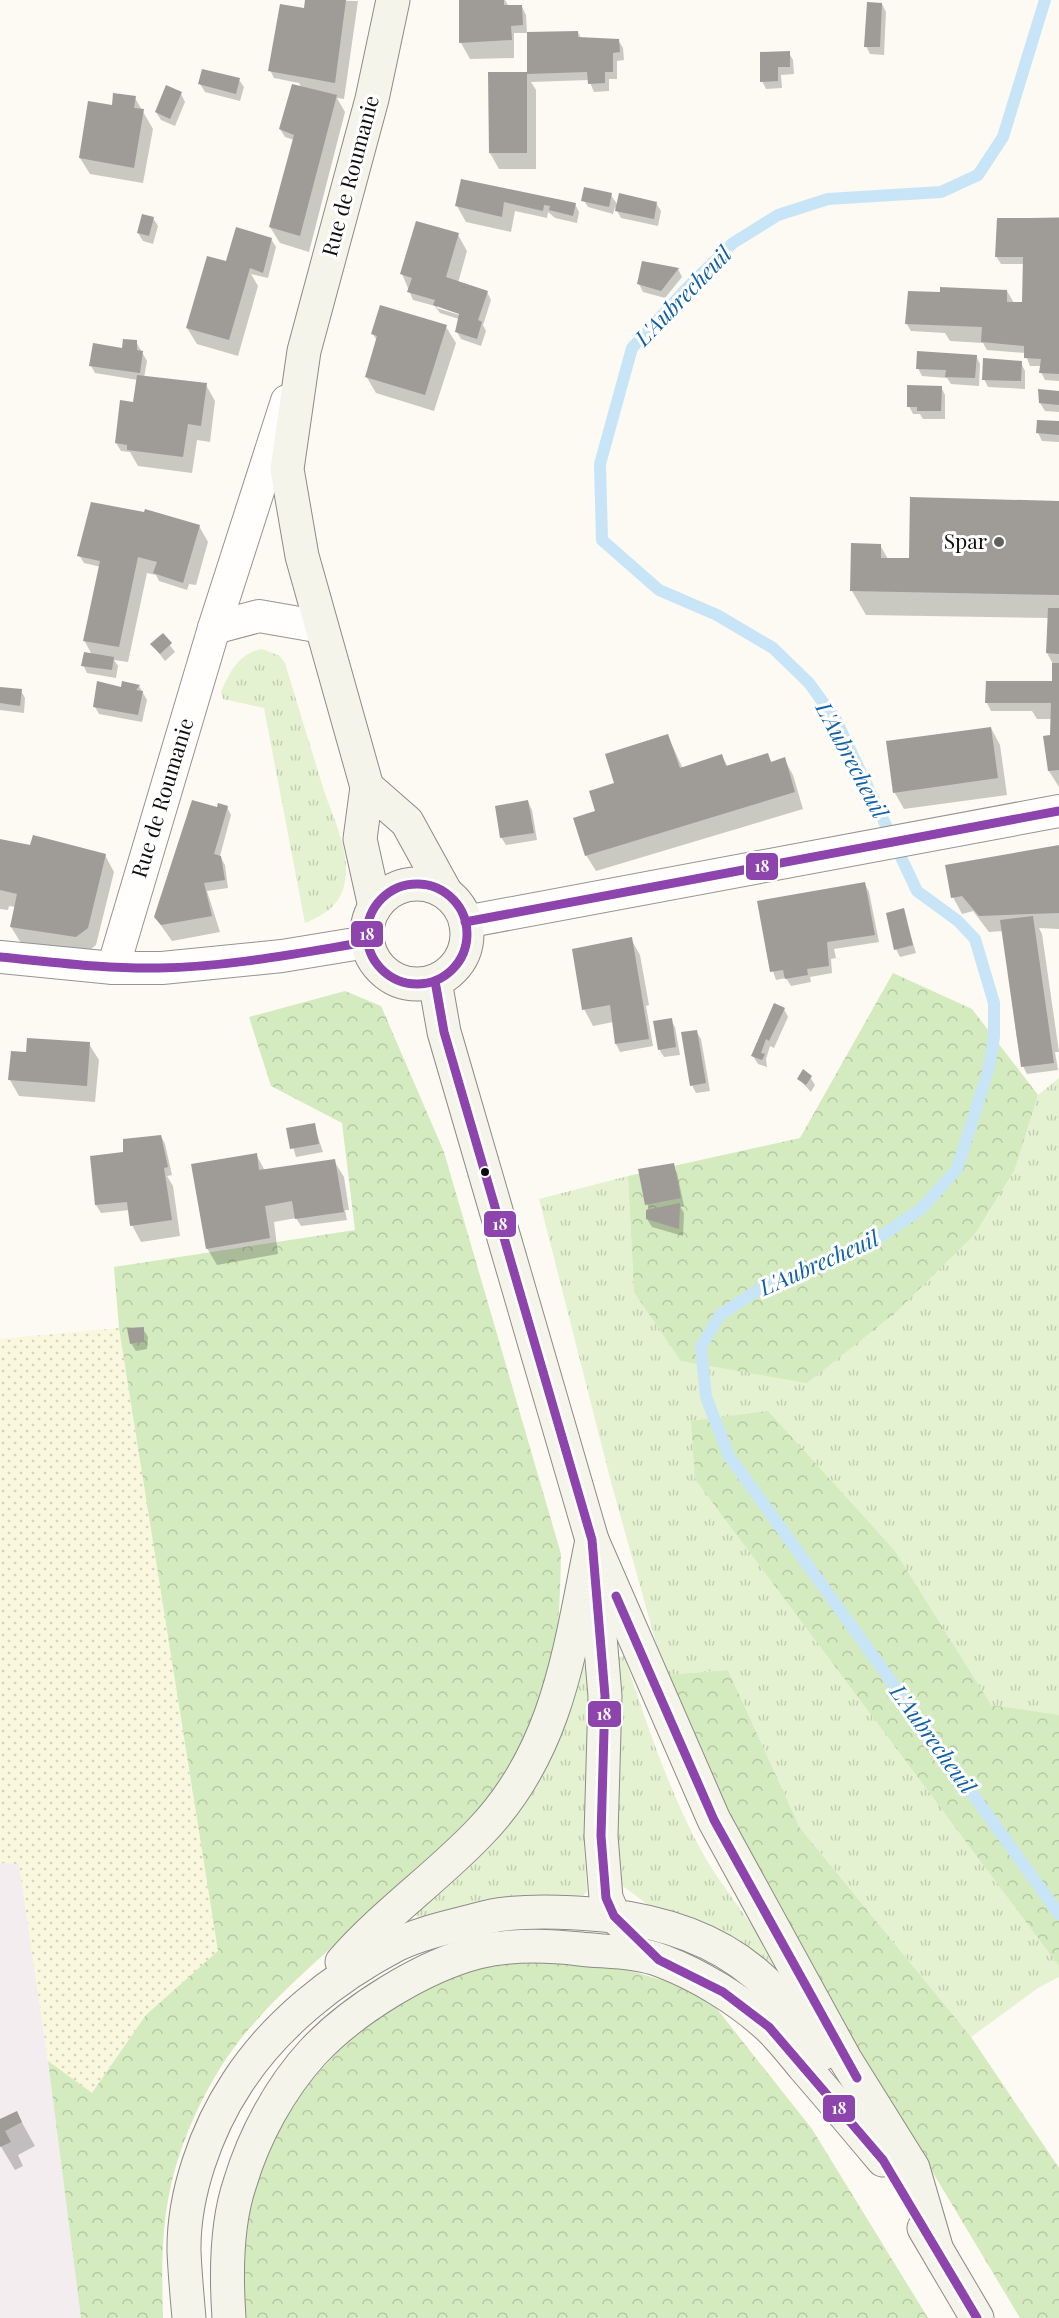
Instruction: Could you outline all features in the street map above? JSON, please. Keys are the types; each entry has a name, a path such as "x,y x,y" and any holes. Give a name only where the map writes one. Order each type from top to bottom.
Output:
{"street":[{"name":"Rue de Roumanie","path":"113,968 214,628 304,351 372,99 393,0"},
{"name":"Rue de Roumanie","path":"304,351 287,469 302,556 368,787 360,839 375,907"},
{"path":"214,628 259,616 322,627"},
{"path":"368,787 407,822 446,893"},
{"path":"465,922 875,848 1059,812"},
{"path":"415,884 432,886 446,893 455,901 465,922 467,936 458,964 435,981 417,984 400,981 385,973 373,959 367,942 369,918 375,907 386,895 400,887 415,884"},
{"path":"0,957 113,968 184,966 282,956 367,942"},
{"path":"435,981 444,1032 592,1540 714,1821 844,2059 913,2168 936,2247"},
{"path":"592,1540 605,1696 601,1836 606,1898 614,1916 659,1960 723,1992 769,2027 884,2160"},
{"path":"298,2013 350,1954 480,1832 517,1788 541,1742 560,1694 592,1540"},
{"path":"184,2318 184,2250 191,2192 207,2142 237,2083 279,2029 353,1971 398,1944 444,1928 502,1914 558,1911 650,1921 689,1934 728,1954 756,1974 782,2000 809,2035 977,2318"},
{"path":"229,2318 229,2249 239,2185 255,2141 281,2095 313,2052 359,2013 405,1983 441,1965 479,1952 536,1944 659,1960"},
{"path":"184,2250 189,2318"}],"shaded area":[{"path":"119,1328 218,1952 146,2015 92,2094 48,2061 19,1864 0,1863 0,1339"},
{"path":"0,1863 19,1863 48,2061 81,2318 0,2318"}],"green space":[{"path":"262,649 280,656 285,663 344,850 345,878 339,898 327,911 305,923 264,708 223,699 221,692 236,665 247,655"},
{"path":"893,973 972,1009 1038,1095 1015,1169 974,1235 895,1313 807,1383 681,1361 634,1292 628,1176 800,1138"},
{"path":"345,991 381,1006 444,1152 561,1554 558,1622 551,1672 539,1713 529,1736 501,1780 469,1821 434,1857 292,1984 248,2030 221,2067 188,2132 173,2178 163,2244 163,2318 81,2318 48,2061 92,2093 146,2015 218,1951 119,1328 114,1267 355,1230 342,1123 271,1086 249,1017"},
{"path":"1059,1078 1059,1977 1038,1988 971,2037 800,1828 728,1670 665,1675 611,1482 539,1199 628,1176 634,1292 1015,1169 1038,1095"},
{"path":"768,1411 894,1550 991,1705 1059,1715 1059,1966 695,1479 691,1421"},
{"path":"624,1656 660,1759 693,1835 706,1859 762,1940 779,1969 773,1971 703,1925 647,1904 620,1884 615,1835 622,1701 616,1658"},
{"path":"582,1665 590,1667 584,1846 587,1892 582,1896 499,1899 459,1907 419,1920 413,1912"},
{"path":"728,1670 800,1828 971,2037 1059,2168 1059,2318 1020,2318 754,1874 665,1675"},
{"path":"577,1962 628,1970 668,1982 713,2004 812,2129 928,2318 241,2318 242,2230 268,2145 295,2099 347,2041 391,2006 441,1977 493,1964"}],"building":[{"path":"305,0 346,0 335,83 268,71 280,4 304,8"},
{"path":"459,0 504,0 504,5 522,5 523,25 511,26 512,40 459,43"},
{"path":"867,2 882,3 880,47 864,47"},
{"path":"578,31 578,37 619,39 620,52 613,53 613,72 605,72 605,83 588,84 587,72 527,74 527,153 489,153 488,72 527,72 527,32"},
{"path":"790,51 790,67 778,67 778,81 760,82 760,52"},
{"path":"202,69 240,78 236,94 198,84"},
{"path":"292,84 337,95 300,236 269,227 294,135 279,129"},
{"path":"166,85 182,92 170,119 155,112"},
{"path":"113,93 136,96 134,108 144,109 134,168 79,158 88,101 112,105"},
{"path":"461,179 576,203 573,216 549,210 550,206 544,205 543,211 504,202 502,217 455,206"},
{"path":"584,187 612,193 609,207 581,201"},
{"path":"619,193 657,202 654,219 615,211"},
{"path":"142,214 154,217 149,236 137,233"},
{"path":"997,218 1059,218 1059,374 1039,373 1041,359 1024,358 1024,346 981,342 982,327 905,324 908,291 940,292 940,287 1007,290 1007,302 1022,302 1023,257 995,257"},
{"path":"416,221 459,233 446,277 488,291 478,320 482,322 477,339 455,332 459,314 433,305 435,300 407,292 412,278 400,274"},
{"path":"236,227 272,238 263,273 250,268 229,340 186,328 207,256 226,261"},
{"path":"642,261 679,268 661,291 637,284"},
{"path":"380,305 447,325 425,395 365,377 377,336 371,334"},
{"path":"123,339 137,340 137,350 143,351 140,373 89,366 93,343 122,348"},
{"path":"917,351 977,355 975,378 945,377 946,370 916,369"},
{"path":"983,358 1022,361 1021,381 982,380"},
{"path":"137,375 207,383 201,426 188,424 183,457 127,450 127,445 115,443 120,400 133,402"},
{"path":"907,385 942,386 941,411 917,411 917,407 907,407"},
{"path":"1038,389 1059,391 1059,405 1039,403"},
{"path":"1037,420 1059,421 1059,435 1036,433"},
{"path":"910,497 1059,501 1059,595 850,591 851,543 881,544 881,558 909,558"},
{"path":"91,502 144,512 145,509 200,525 183,583 153,573 157,562 138,557 119,647 83,641 100,561 77,556"},
{"path":"1048,608 1059,608 1059,654 1046,653"},
{"path":"163,633 172,643 160,654 150,644"},
{"path":"84,652 114,657 112,670 81,666"},
{"path":"1052,663 1059,663 1059,770 1048,771 1043,736 1050,735 1051,703 985,703 986,681 1052,681"},
{"path":"97,681 121,687 122,681 140,685 136,690 143,691 138,715 93,707"},
{"path":"0,687 22,689 20,706 0,703"},
{"path":"991,727 998,778 893,793 886,741"},
{"path":"668,734 680,768 722,754 726,766 768,753 771,762 785,757 795,792 585,856 573,818 595,811 589,791 614,783 605,754"},
{"path":"192,800 217,807 218,803 228,806 214,854 221,856 225,880 204,883 212,916 161,925 154,917"},
{"path":"528,800 534,833 500,838 495,806"},
{"path":"33,835 106,854 88,928 76,937 10,927 17,894 0,890 0,839 30,845"},
{"path":"1059,845 1059,913 979,916 962,896 951,898 945,865"},
{"path":"865,882 875,935 827,942 829,966 807,969 808,975 785,979 783,970 770,972 757,901"},
{"path":"904,908 913,945 894,950 886,913"},
{"path":"1033,916 1054,1063 1021,1067 1000,920"},
{"path":"632,937 649,1039 615,1044 610,1005 582,1010 572,949"},
{"path":"774,1003 785,1008 769,1041 766,1039 761,1053 765,1054 762,1060 751,1056"},
{"path":"672,1018 676,1047 658,1050 653,1021"},
{"path":"697,1030 706,1083 690,1086 681,1032"},
{"path":"27,1038 90,1042 87,1086 8,1080 11,1051 26,1052"},
{"path":"803,1069 812,1076 806,1085 797,1079"},
{"path":"315,1123 319,1144 290,1149 286,1128"},
{"path":"161,1135 168,1167 164,1168 172,1220 130,1226 127,1202 95,1205 90,1156 123,1152 123,1139"},
{"path":"257,1153 259,1170 335,1159 344,1212 295,1219 292,1201 265,1206 270,1238 206,1249 191,1164"},
{"path":"674,1163 681,1198 645,1205 638,1169"},
{"path":"680,1203 679,1229 646,1219 646,1210"},
{"path":"144,1327 144,1341 130,1344 127,1328"},
{"path":"17,2111 22,2122 5,2131 11,2142 0,2147 0,2119"}],"waterway":[{"name":"L'Aubrecheuil","path":"1045,0 1003,137 978,175 941,192 828,199 778,215 733,243 688,287 632,348 600,464 602,540 659,590 717,615 773,648 809,683 836,720 917,891 958,921 975,939 994,1003 994,1037 989,1068 957,1169 921,1209 874,1241 761,1288 720,1315 701,1347 706,1397 729,1456 1059,1914"}],"transit line":[{"name":"18","path":"465,922 1059,811"},
{"name":"18","path":"417,884 436,888 452,899 463,915 467,934 463,953 452,969 436,980 417,984 398,980 382,969 371,953 367,934 371,915 382,899 398,888 417,884"},
{"name":"18","path":"0,957 80,965 185,967 263,959 367,942"},
{"name":"18","path":"435,981 444,1032 592,1540 605,1696 601,1836 606,1898 614,1916 659,1960 723,1992 769,2027 883,2160 977,2318"},
{"name":"18","path":"616,1596 714,1820 857,2078"}],"place":[{"name":"Spar","path":"999,542"}]}
